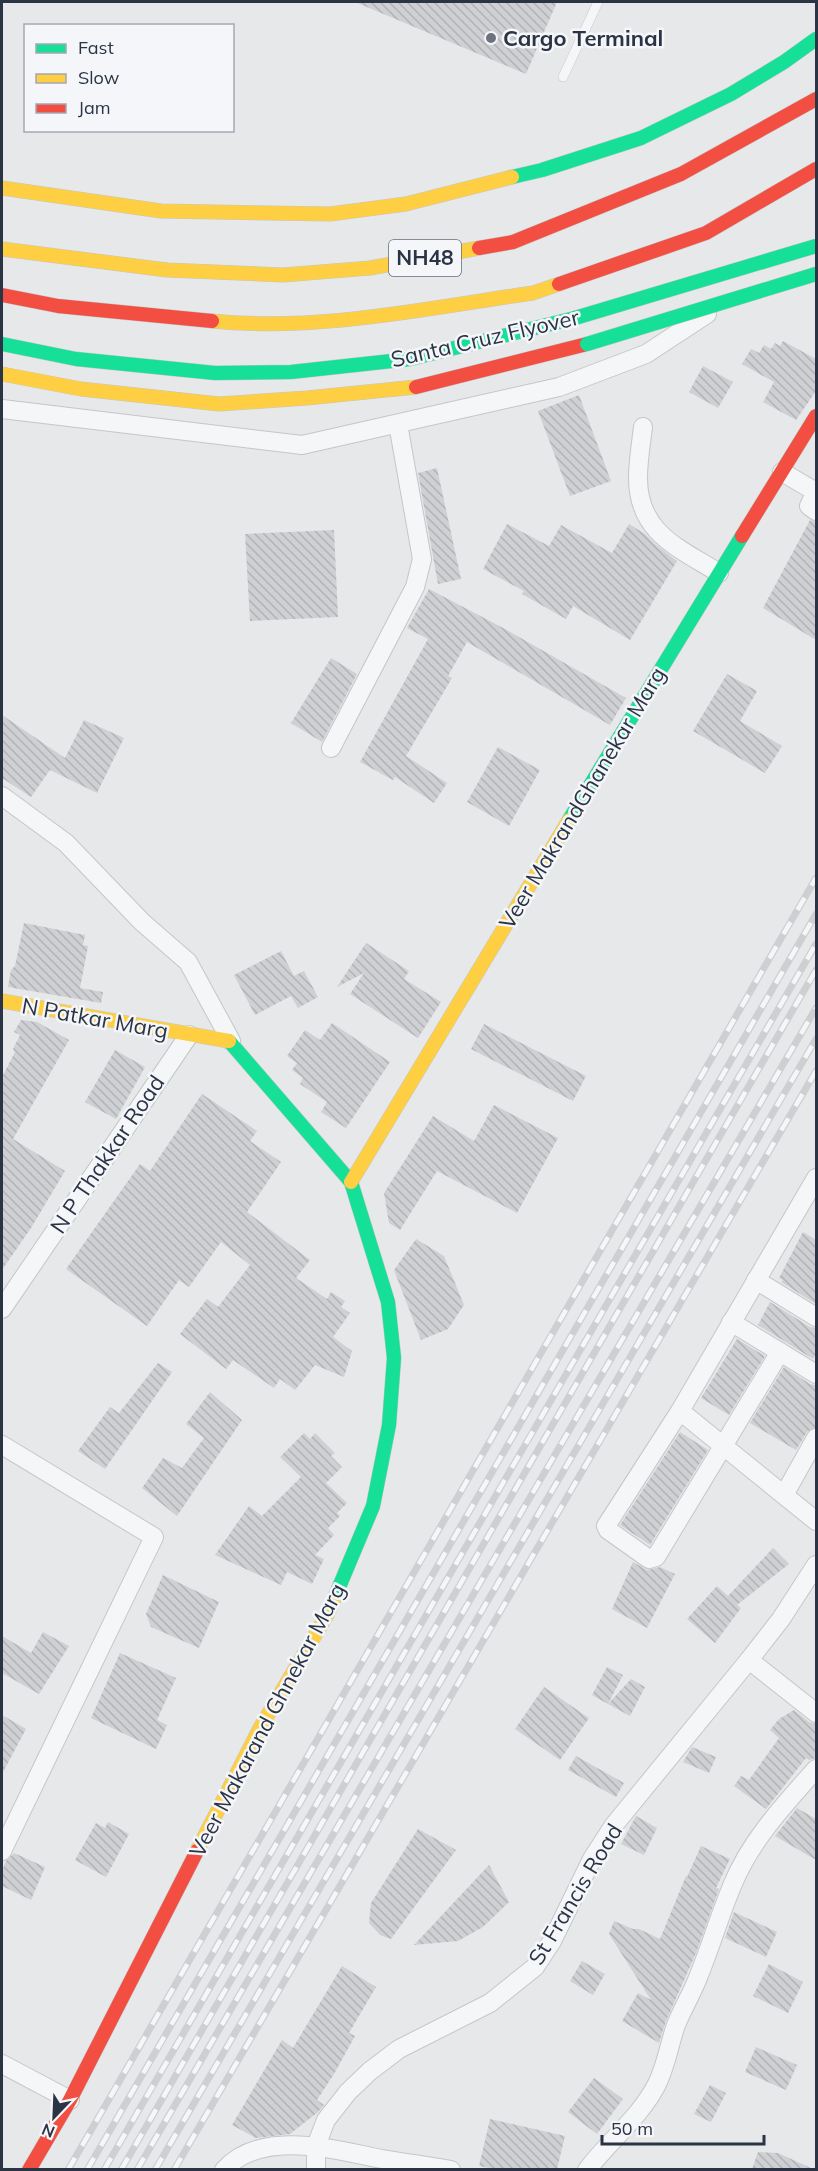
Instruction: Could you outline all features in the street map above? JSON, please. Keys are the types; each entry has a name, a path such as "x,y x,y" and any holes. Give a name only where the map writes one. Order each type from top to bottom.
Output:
{"main road":[{"path":"2,188 172,211 330,214 406,204 542,170 641,138 731,94 784,62 816,39"},
{"name":"NH48","path":"2,249 167,270 283,275 370,268 513,242 681,174 816,99"},
{"name":"NH48","path":"2,295 69,307 228,323 287,324 361,318 533,293 706,233 816,169"},
{"name":"Santa Cruz Flyover","path":"2,344 76,359 215,373 291,372 410,359 575,318 816,245"},
{"name":"Santa Cruz Flyover","path":"2,374 81,389 219,404 416,387 587,344 816,274"},
{"name":"Veer MakrandGhanekar Marg","path":"351,1182 816,416"},
{"name":"N Patkar Marg","path":"2,1001 189,1035"},
{"path":"189,1035 231,1041 351,1182"},
{"name":"Veer Makarand Ghnekar Marg","path":"29,2169 70,2100 260,1728 327,1615 373,1506 389,1425 394,1358 388,1302 351,1182"}],"street":[{"path":"2,409 302,445 559,387 646,354 695,322 745,284 816,245"},
{"path":"331,748 415,587 422,559 398,424"},
{"path":"643,427 638,478 641,505 648,521 666,539 719,573"},
{"path":"782,472 816,492 809,506 816,511"},
{"path":"2,796 66,843 142,922 188,963 231,1041"},
{"name":"N P Thakkar Road","path":"2,1309 189,1035"},
{"path":"780,1352 724,1447 653,1559 649,1559 608,1530 606,1524 680,1411 816,1178"},
{"path":"756,1280 816,1317"},
{"path":"731,1322 815,1371"},
{"path":"680,1411 816,1521"},
{"path":"784,1495 816,1438"},
{"path":"2,1445 154,1538 2,1851"},
{"name":"St Francis Road","path":"316,2146 326,2120 348,2092 370,2070 399,2049 490,2002 535,1967 552,1941 592,1859 614,1825 750,1660 781,1619 816,1565"},
{"path":"750,1660 816,1713"},
{"path":"587,2169 605,2146 637,2116 656,2086 676,2025 697,1980 732,1885 749,1853 774,1816 816,1769"},
{"path":"2,2064 70,2100"},
{"path":"227,2167 248,2152 277,2145 316,2146 450,2169"},
{"path":"316,2146 316,2169"}],"lane":[{"path":"563,77 598,2"}],"building":[{"name":"Cargo Terminal","path":"355,2 557,2 526,74"},
{"path":"783,341 816,359 816,391 796,420 763,402 774,382 742,364 751,349 759,353 764,345 771,349 775,343 780,346"},
{"path":"703,366 733,382 718,408 689,392"},
{"path":"579,395 611,481 570,496 538,411"},
{"path":"437,468 461,579 438,584 418,473"},
{"path":"810,520 816,522 816,640 763,608"},
{"path":"507,524 549,546 561,525 612,553 629,524 645,534 677,561 630,640 573,606 566,619 522,594 524,591 483,569"},
{"path":"334,530 338,617 250,621 245,534"},
{"path":"429,589 626,698 610,725 467,642 448,676 452,678 406,756 447,783 434,803 395,777 393,780 360,762 428,639 407,628"},
{"path":"331,658 357,674 322,742 291,723"},
{"path":"727,674 757,691 740,721 782,746 765,773 693,731"},
{"path":"2,715 65,758 84,720 124,738 97,793 50,770 31,797 2,778"},
{"path":"498,747 540,770 509,826 467,802"},
{"path":"24,923 85,935 83,945 88,946 80,988 103,992 101,1003 8,987"},
{"path":"366,943 409,971 404,979 441,1002 418,1038 350,994 364,973 337,987"},
{"path":"281,951 294,976 304,971 318,997 298,1008 291,996 255,1015 234,975"},
{"path":"21,1020 37,1022 69,1040 13,1139 65,1171 31,1228 2,1270 2,1077 15,1052 13,1049 20,1035 14,1032"},
{"path":"332,1023 390,1062 346,1128 321,1112 327,1102 300,1084 303,1078 292,1070 297,1063 287,1056 305,1030 320,1040"},
{"path":"484,1024 586,1076 573,1101 471,1049"},
{"path":"115,1050 145,1067 116,1119 85,1102"},
{"path":"202,1094 257,1131 250,1141 281,1162 247,1212 310,1260 296,1278 327,1299 331,1292 345,1301 341,1307 350,1313 333,1337 352,1351 344,1377 315,1365 295,1390 280,1379 274,1388 233,1360 226,1369 180,1334 207,1299 218,1307 250,1265 221,1242 189,1287 179,1280 147,1326 66,1269 140,1164 150,1171"},
{"path":"494,1105 558,1138 517,1213 437,1171 400,1230 389,1223 384,1193 433,1116 474,1141"},
{"path":"803,1232 816,1240 816,1304 781,1282 783,1280 779,1278"},
{"path":"416,1239 444,1256 464,1305 448,1329 421,1340 394,1270"},
{"path":"770,1302 810,1327 816,1328 816,1353 813,1359 758,1325"},
{"path":"737,1339 765,1356 729,1415 701,1398"},
{"path":"158,1363 172,1372 105,1469 78,1451 110,1407 119,1413"},
{"path":"784,1367 810,1384 816,1385 816,1427 807,1432 796,1450 750,1423"},
{"path":"210,1392 242,1420 177,1516 142,1488 163,1458 182,1468 204,1438 186,1424"},
{"path":"680,1432 708,1450 650,1545 620,1525"},
{"path":"304,1433 310,1439 315,1433 335,1453 331,1456 342,1467 326,1483 347,1503 337,1513 340,1516 328,1528 334,1535 315,1555 324,1559 312,1584 287,1572 281,1585 215,1555 249,1506 262,1516 301,1477 280,1457"},
{"path":"773,1548 789,1564 737,1605 741,1608 715,1643 687,1619 717,1586 728,1596"},
{"path":"633,1562 647,1570 660,1567 675,1574 647,1628 612,1609"},
{"path":"163,1575 219,1602 199,1648 151,1627 146,1614"},
{"path":"43,1632 69,1646 39,1694 2,1673 2,1636 31,1653"},
{"path":"120,1653 176,1678 157,1720 167,1725 156,1749 91,1718"},
{"path":"607,1667 623,1675 608,1704 592,1695"},
{"path":"631,1679 645,1687 630,1716 608,1704"},
{"path":"544,1687 589,1718 560,1760 515,1729"},
{"path":"794,1710 809,1722 816,1724 816,1758 809,1760 806,1758 766,1809 734,1786 741,1776 749,1780 779,1738 770,1730 779,1719"},
{"path":"2,1715 26,1729 2,1774"},
{"path":"692,1747 716,1757 709,1773 683,1762"},
{"path":"576,1756 624,1783 616,1797 568,1770"},
{"path":"797,1808 816,1819 816,1860 775,1836"},
{"path":"636,1816 657,1828 644,1855 621,1844"},
{"path":"108,1822 129,1834 106,1877 75,1860 96,1823 105,1828"},
{"path":"418,1829 456,1850 391,1939 380,1935 369,1923 371,1903"},
{"path":"701,1846 730,1859 716,1888 719,1889 696,1953 666,2021 659,2043 622,2021 638,1993 651,2000 609,1934 614,1921 660,1939"},
{"path":"14,1853 45,1867 31,1900 2,1886 2,1871 6,1861"},
{"path":"489,1865 509,1902 483,1927 458,1941 414,1945"},
{"path":"734,1912 777,1932 766,1957 725,1938"},
{"path":"582,1961 605,1974 593,1995 570,1981"},
{"path":"769,1964 803,1982 788,2013 753,1996"},
{"path":"342,1966 376,1987 349,2033 355,2036 317,2100 324,2105 290,2134 256,2138 232,2125 282,2040 293,2048"},
{"path":"756,2047 797,2065 786,2090 745,2072"},
{"path":"594,2078 623,2099 597,2134 568,2112"},
{"path":"710,2085 726,2093 711,2122 694,2114"},
{"path":"490,2119 565,2136 557,2169 494,2169 479,2166"},
{"path":"758,2152 778,2153 813,2169 752,2169"}],"railway":[{"path":"68,2170 816,878"},
{"path":"87,2170 816,914"},
{"path":"104,2170 816,944"},
{"path":"121,2170 816,970"},
{"path":"137,2170 816,1008"},
{"path":"155,2170 816,1039"},
{"path":"174,2170 816,1071"}],"traffic: fast":[{"path":"512,177 542,170 641,138 731,94 784,62 816,39"},
{"path":"575,318 816,246"},
{"path":"587,344 816,274"},
{"path":"2,344 76,359 215,373 291,372 410,359 575,318"},
{"path":"569,820 742,536"},
{"path":"229,1041 351,1182 388,1302 394,1358 389,1425 373,1506 334,1599"}],"traffic: slow":[{"path":"2,188 161,211 330,214 406,204 512,177"},
{"path":"2,249 167,270 283,275 370,268 479,248"},
{"path":"212,321 252,324 293,323 373,317 533,293 559,284"},
{"path":"2,374 81,389 219,404 416,387"},
{"path":"351,1182 569,820"},
{"path":"2,1001 229,1041"},
{"path":"197,1851 260,1728 327,1615 334,1599"}],"traffic: jam":[{"path":"479,248 513,242 681,174 816,99"},
{"path":"559,284 706,233 816,169"},
{"path":"2,295 58,306 212,321"},
{"path":"416,387 587,344"},
{"path":"742,536 816,416"},
{"path":"29,2170 70,2100 197,1851"}],"place":[{"name":"Cargo Terminal","path":"491,38"}]}
